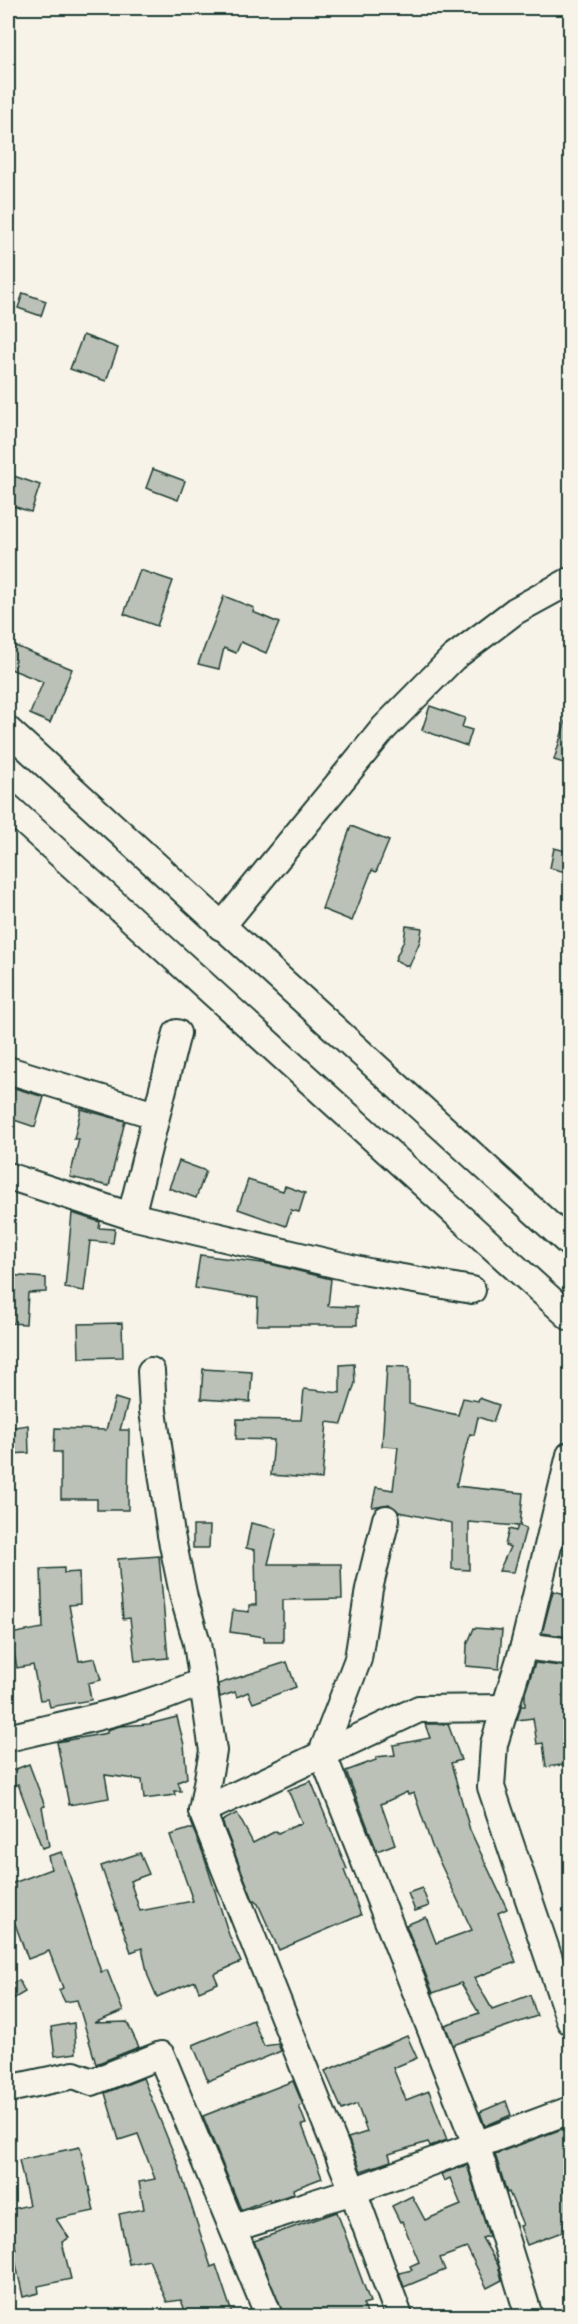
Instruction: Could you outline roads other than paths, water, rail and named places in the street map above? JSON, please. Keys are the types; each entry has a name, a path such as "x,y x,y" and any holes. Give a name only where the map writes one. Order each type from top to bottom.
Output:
{"street":[{"path":"221,927 384,728 453,658 515,611 570,581"},
{"path":"8,730 570,1244"},
{"path":"8,807 570,1317"},
{"path":"131,1216 177,1033"},
{"path":"8,1070 155,1115"},
{"path":"8,1176 131,1216 369,1272 472,1290"},
{"path":"151,1371 153,1411 171,1535 184,1598 197,1643 213,1751 202,1811 399,2316"},
{"path":"570,1455 524,1647 495,1744 491,1787 570,2021"},
{"path":"386,1520 369,1589 358,1659 322,1753 476,2144 529,2316"},
{"path":"524,1647 570,1653"},
{"path":"8,1738 134,1708 166,1698 203,1682"},
{"path":"202,1811 419,1709 505,1708"},
{"path":"8,2089 74,2075 92,2082 161,2055 269,2316"},
{"path":"234,2228 352,2191 570,2110"}]}
